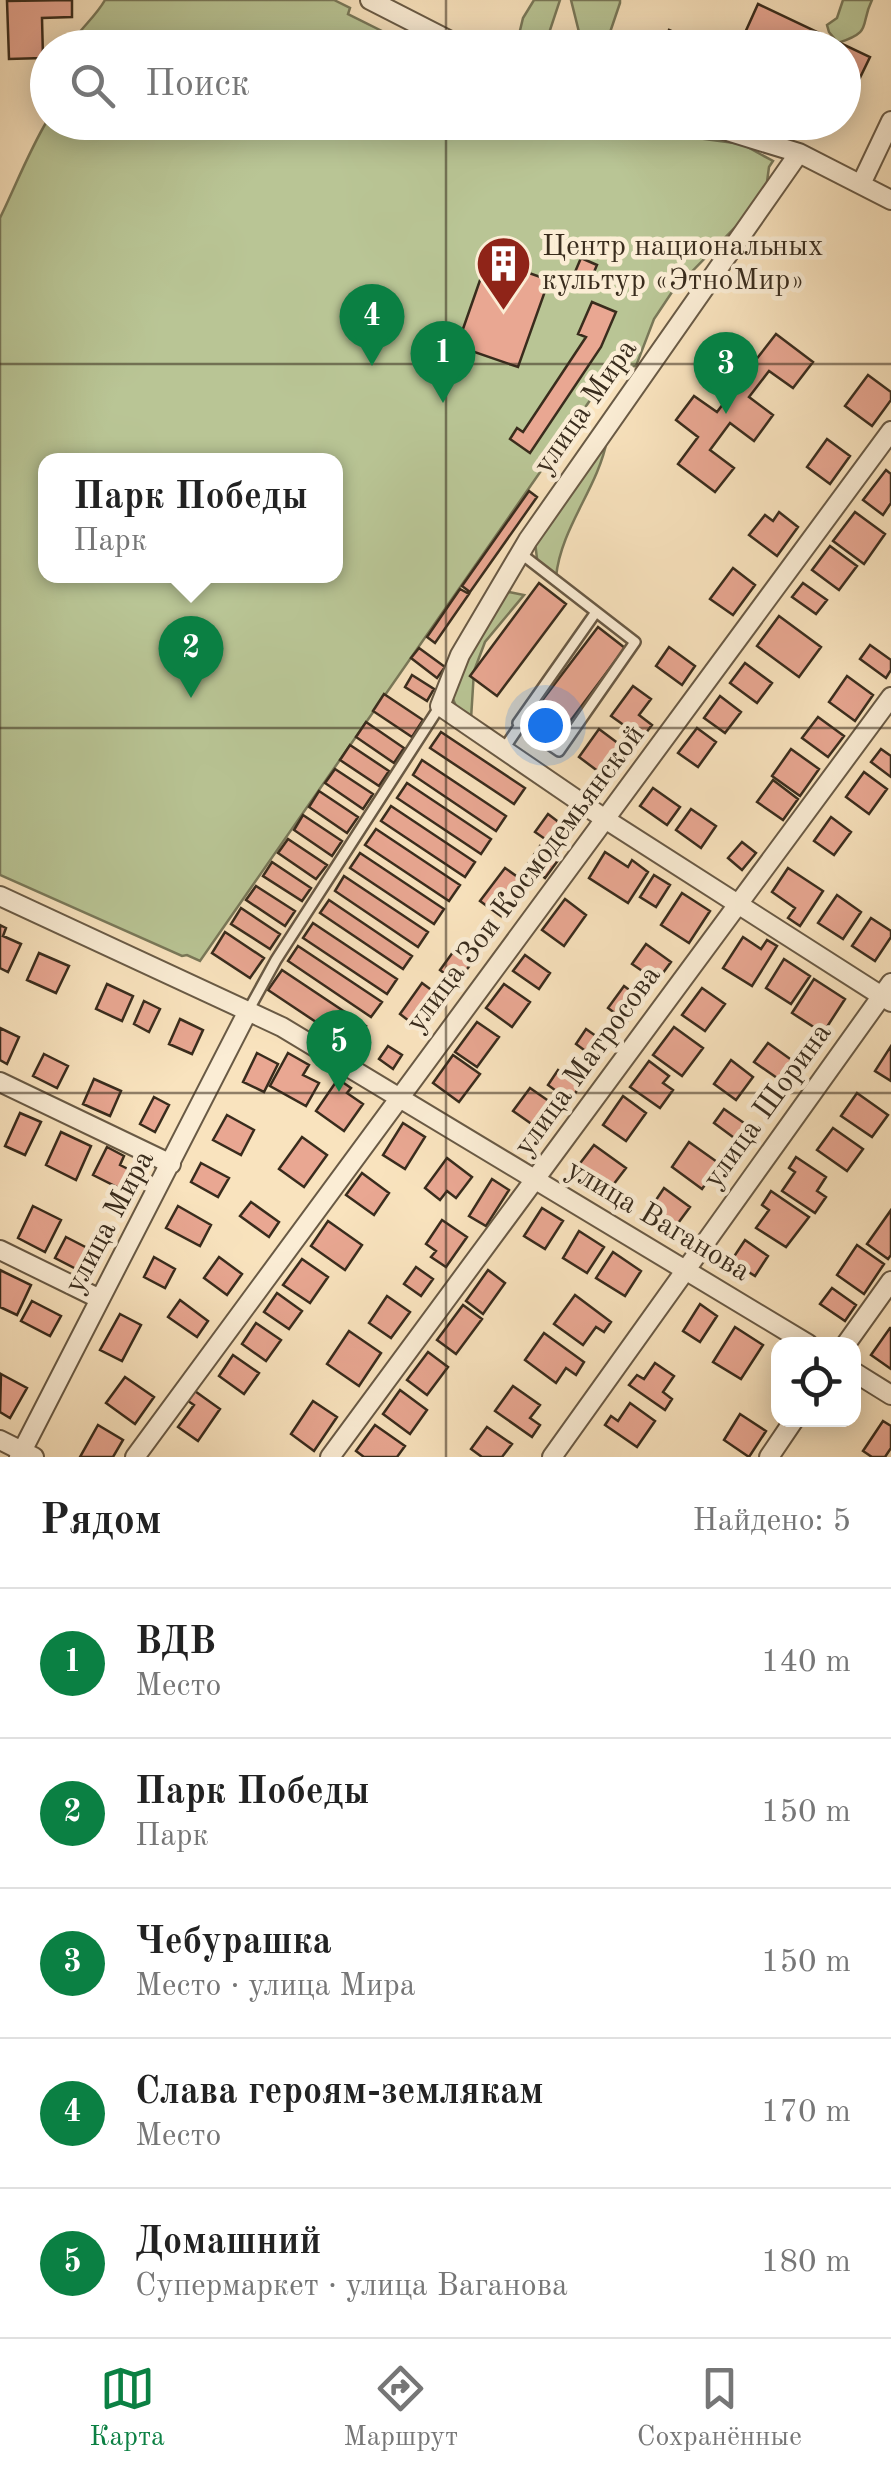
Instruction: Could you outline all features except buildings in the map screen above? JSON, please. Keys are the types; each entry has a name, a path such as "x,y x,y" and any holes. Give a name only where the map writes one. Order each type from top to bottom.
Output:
{"street":[{"path":"370,0 429,30"},
{"path":"862,182 891,121"},
{"path":"757,140 800,153 891,200"},
{"name":"улица Мира","path":"440,706 460,655 520,553 800,153"},
{"name":"улица Зои Космодемьянской","path":"134,1457 891,431"},
{"name":"улица Матросова","path":"330,1457 891,697"},
{"path":"440,706 737,904 888,994"},
{"name":"улица Ваганова","path":"0,896 282,1027 796,1337"},
{"name":"улица Шорина","path":"552,1457 684,1269 888,994"},
{"name":"улица Мира","path":"25,1455 248,1011"},
{"path":"0,1082 172,1164"},
{"path":"0,1250 100,1299"},
{"path":"851,1337 891,1281"},
{"path":"861,1376 891,1395"},
{"path":"769,1457 789,1427"},
{"path":"0,1440 25,1455"}],"lane":[{"path":"520,553 635,642 559,751 520,725"},
{"path":"503,750 596,612"},
{"path":"248,1011 284,948 440,706"}],"green space":[{"path":"105,0 334,0 350,8 348,14 380,30 81,30"},
{"path":"534,0 560,0 550,30 520,30"},
{"path":"571,0 620,3 611,30 578,30"},
{"path":"843,0 872,0 861,31 828,30 827,25 837,18"},
{"path":"36,140 712,140 742,144 773,161 767,182 749,213 672,292 654,319 636,366 616,370 604,390 600,386 200,961 0,875 0,218"},
{"path":"607,440 596,475 565,541 556,577 538,567 535,542"},
{"path":"509,592 524,595 485,642 474,671 471,719 459,713 449,690 455,655 467,625"}],"place":[{"name":"Центр национальных культур «ЭтноМир»","path":"503,313"},
{"name":"Слава героям-землякам","path":"372,366"},
{"name":"ВДВ","path":"443,403"},
{"name":"Чебурашка","path":"726,414"},
{"name":"Парк Победы","path":"191,698"},
{"name":"Домашний","path":"339,1092"}]}
